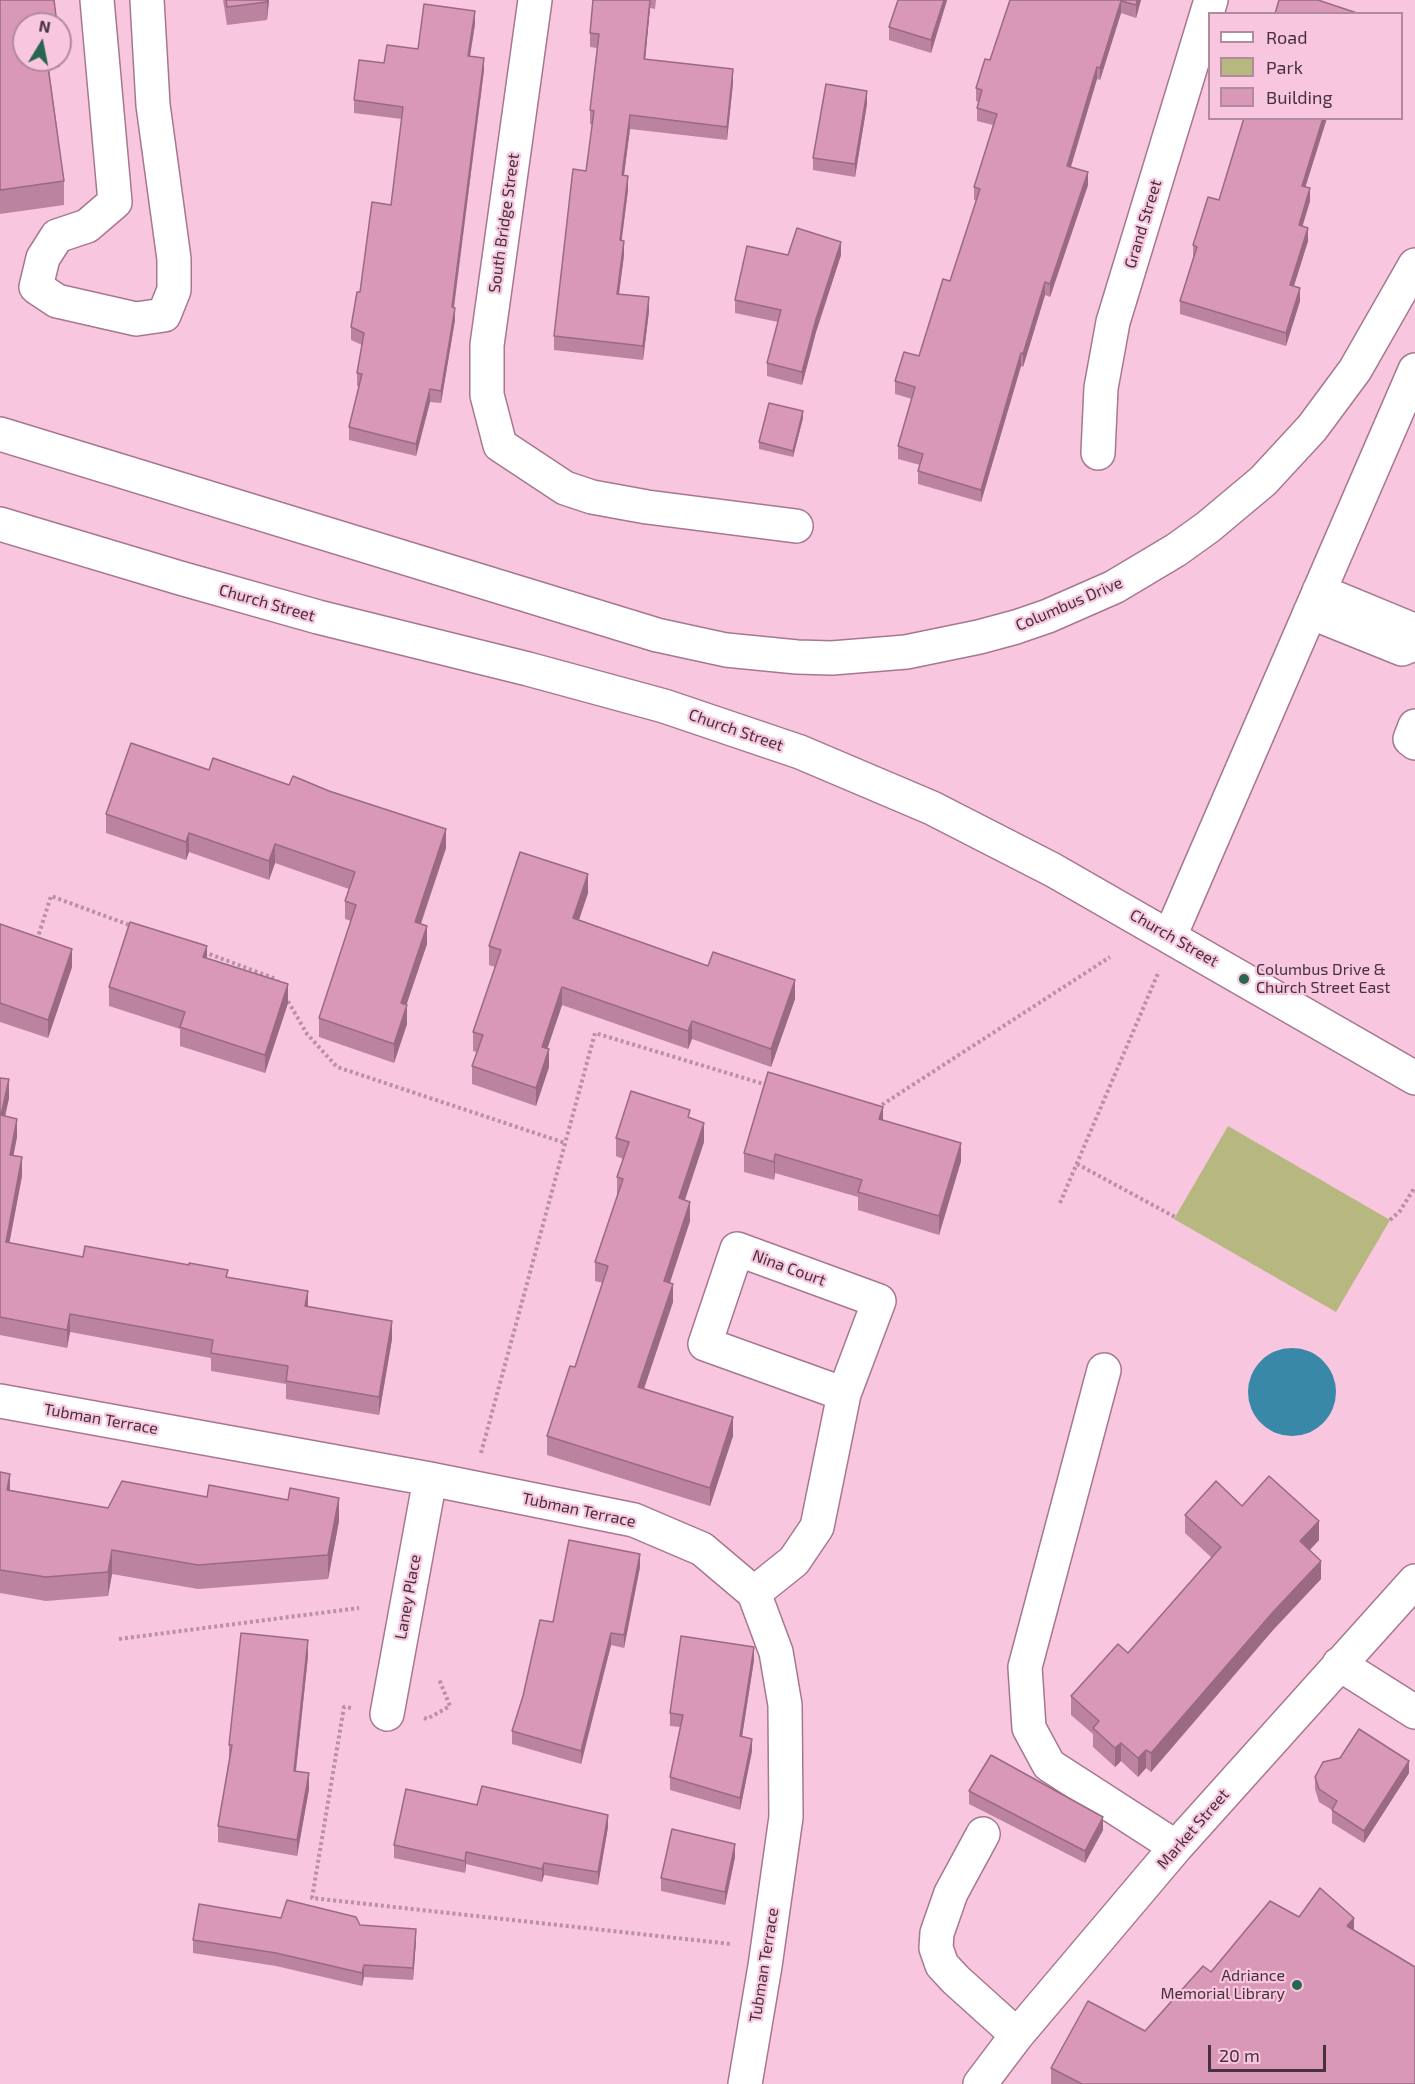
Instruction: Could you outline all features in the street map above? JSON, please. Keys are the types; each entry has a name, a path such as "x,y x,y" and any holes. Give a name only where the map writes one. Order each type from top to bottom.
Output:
{"main road":[{"path":"97,0 115,202 87,226 57,236 43,258 36,287 57,301 136,319 164,315 174,290 174,259 153,105 147,0"},
{"name":"South Bridge Street","path":"535,0 488,345 487,395 500,445 565,488 592,496 646,507 796,526"},
{"name":"Grand Street","path":"1098,453 1101,388 1113,322 1211,0"},
{"name":"Columbus Drive","path":"0,434 657,635 726,650 788,656 832,657 906,652 1016,627 1082,602 1122,582 1176,550 1217,520 1263,481 1312,428 1355,370 1415,265"},
{"path":"1170,936 1415,370"},
{"name":"Church Street","path":"0,524 307,614 595,686 743,732 811,756 932,808 1053,870 1415,1078"},
{"path":"1315,601 1411,629 1415,644"},
{"path":"1415,726 1410,739 1415,743"},
{"name":"Nina Court","path":"754,1593 794,1561 817,1527 844,1394 879,1301 737,1249 705,1344 844,1394"},
{"path":"1104,1370 1025,1667 1029,1728 1049,1764 1176,1847"},
{"name":"Tubman Terrace","path":"0,1401 430,1479 634,1520 702,1549 754,1593 776,1652 784,1705 786,1817 768,1948 745,2084"},
{"name":"Laney Place","path":"387,1714 430,1479"},
{"name":"Market Street","path":"980,2084 1017,2035 1176,1847 1415,1581"},
{"path":"1339,1664 1415,1713"},
{"path":"983,1834 951,1893 937,1933 936,1948 942,1965 1017,2035"}],"path":[{"path":"35,944 51,896 141,929"},
{"path":"197,950 276,978 307,1034 337,1067 565,1143"},
{"path":"869,1113 1110,957"},
{"path":"1060,1203 1155,983"},
{"path":"472,1488 595,1034 775,1088"},
{"path":"1077,1164 1175,1217"},
{"path":"1390,1220 1400,1211 1415,1187"},
{"path":"119,1639 359,1608"},
{"path":"439,1679 450,1706 428,1719 344,1707 312,1898 768,1948"}],"green space":[{"path":"1228,1126 1390,1220 1336,1312 1174,1219"}],"water":[{"path":"1292,1348 1317,1355 1329,1367 1336,1392 1329,1417 1317,1429 1292,1436 1267,1429 1255,1417 1248,1392 1255,1367 1267,1355"}],"building":[{"path":"0,0 54,0 56,12 12,12 12,72 49,72 64,181 0,190"},
{"path":"226,0 267,0 267,2 227,7"},
{"path":"593,0 650,0 644,59 733,69 727,127 630,115 622,175 628,176 620,240 624,241 617,294 649,297 643,346 554,336 573,169 586,171 594,111 590,110 599,34 590,33"},
{"path":"898,0 944,0 931,40 889,27"},
{"path":"1010,0 1137,0 1136,5 1121,1 1100,68 1097,67 1067,166 1088,172 1050,284 1045,282 1023,354 1021,353 981,490 918,471 923,454 898,446 915,387 895,381 904,352 919,356 943,279 950,281 980,189 974,187 997,114 977,108 982,90 976,88 985,59 990,60"},
{"path":"1279,0 1318,0 1354,12 1276,12"},
{"path":"424,4 475,11 468,56 484,58 452,307 455,308 441,391 430,389 416,444 349,427 362,374 357,373 364,333 351,327 357,292 360,292 372,202 391,205 403,107 354,100 359,60 384,63 387,45 418,49"},
{"path":"826,84 867,91 855,164 813,158"},
{"path":"1243,120 1322,120 1302,186 1310,188 1299,225 1308,228 1290,285 1300,288 1286,333 1180,301 1197,247 1193,245 1208,197 1219,200"},
{"path":"797,228 841,242 816,319 802,372 767,363 781,310 735,300 747,246 788,255"},
{"path":"769,403 803,411 793,451 759,442"},
{"path":"131,743 209,770 213,758 289,785 293,776 329,791 446,829 415,922 427,926 401,1003 407,1005 394,1044 319,1018 356,905 345,901 355,872 275,844 269,861 189,833 186,842 106,814"},
{"path":"520,852 588,874 573,918 708,966 713,952 795,980 771,1049 692,1021 688,1031 562,987 542,1047 549,1049 536,1088 472,1066 483,1035 473,1032 501,950 489,946"},
{"path":"130,922 207,946 203,957 288,984 265,1055 180,1027 185,1012 109,987"},
{"path":"0,924 72,949 48,1020 0,1003"},
{"path":"768,1072 883,1107 879,1119 961,1143 939,1216 858,1192 862,1180 775,1154 774,1162 744,1153"},
{"path":"0,1078 9,1079 1,1115 17,1119 10,1155 22,1157 6,1242 83,1257 85,1246 228,1270 226,1277 308,1291 305,1306 392,1321 379,1397 286,1381 288,1366 211,1353 213,1340 70,1314 67,1330 0,1317"},
{"path":"631,1091 690,1110 688,1117 704,1123 679,1198 690,1202 664,1281 673,1284 638,1387 733,1417 710,1488 547,1436 570,1366 575,1367 608,1266 595,1262 623,1179 617,1177 629,1142 616,1138"},
{"path":"0,1472 10,1474 7,1490 108,1508 122,1481 207,1497 209,1485 288,1500 290,1488 339,1498 328,1555 198,1565 112,1550 108,1572 46,1577 0,1570"},
{"path":"1269,1476 1319,1521 1300,1541 1321,1561 1273,1612 1151,1753 1146,1750 1138,1758 1121,1743 1115,1748 1093,1728 1099,1721 1071,1696 1118,1644 1128,1653 1221,1547 1185,1515 1216,1481 1242,1506"},
{"path":"569,1540 640,1554 624,1635 611,1633 581,1751 512,1731 523,1696 540,1620 553,1622"},
{"path":"241,1633 308,1640 294,1771 309,1773 297,1840 218,1826 232,1745 229,1745"},
{"path":"681,1636 754,1647 740,1736 752,1739 740,1798 670,1777 683,1715 670,1713"},
{"path":"1359,1729 1409,1761 1364,1831 1332,1810 1337,1801 1319,1789 1315,1777 1323,1762 1340,1758"},
{"path":"991,1755 1103,1817 1085,1851 969,1791"},
{"path":"482,1786 608,1815 598,1872 544,1863 542,1869 466,1852 465,1861 394,1845 406,1789 477,1805"},
{"path":"672,1829 735,1844 725,1892 661,1878"},
{"name":"Adriance Memorial Library","path":"1320,1888 1354,1918 1347,1926 1415,1967 1415,2084 1082,2084 1051,2068 1088,2001 1145,2031 1203,1966 1211,1972 1270,1901 1299,1917"},
{"path":"287,1900 356,1917 360,1925 416,1929 413,1968 364,1965 362,1973 276,1953 193,1940 199,1904 281,1918"}],"place":[{"name":"Columbus Drive & Church Street East","path":"1244,979"},
{"name":"Adriance Memorial Library","path":"1297,1985"}]}
